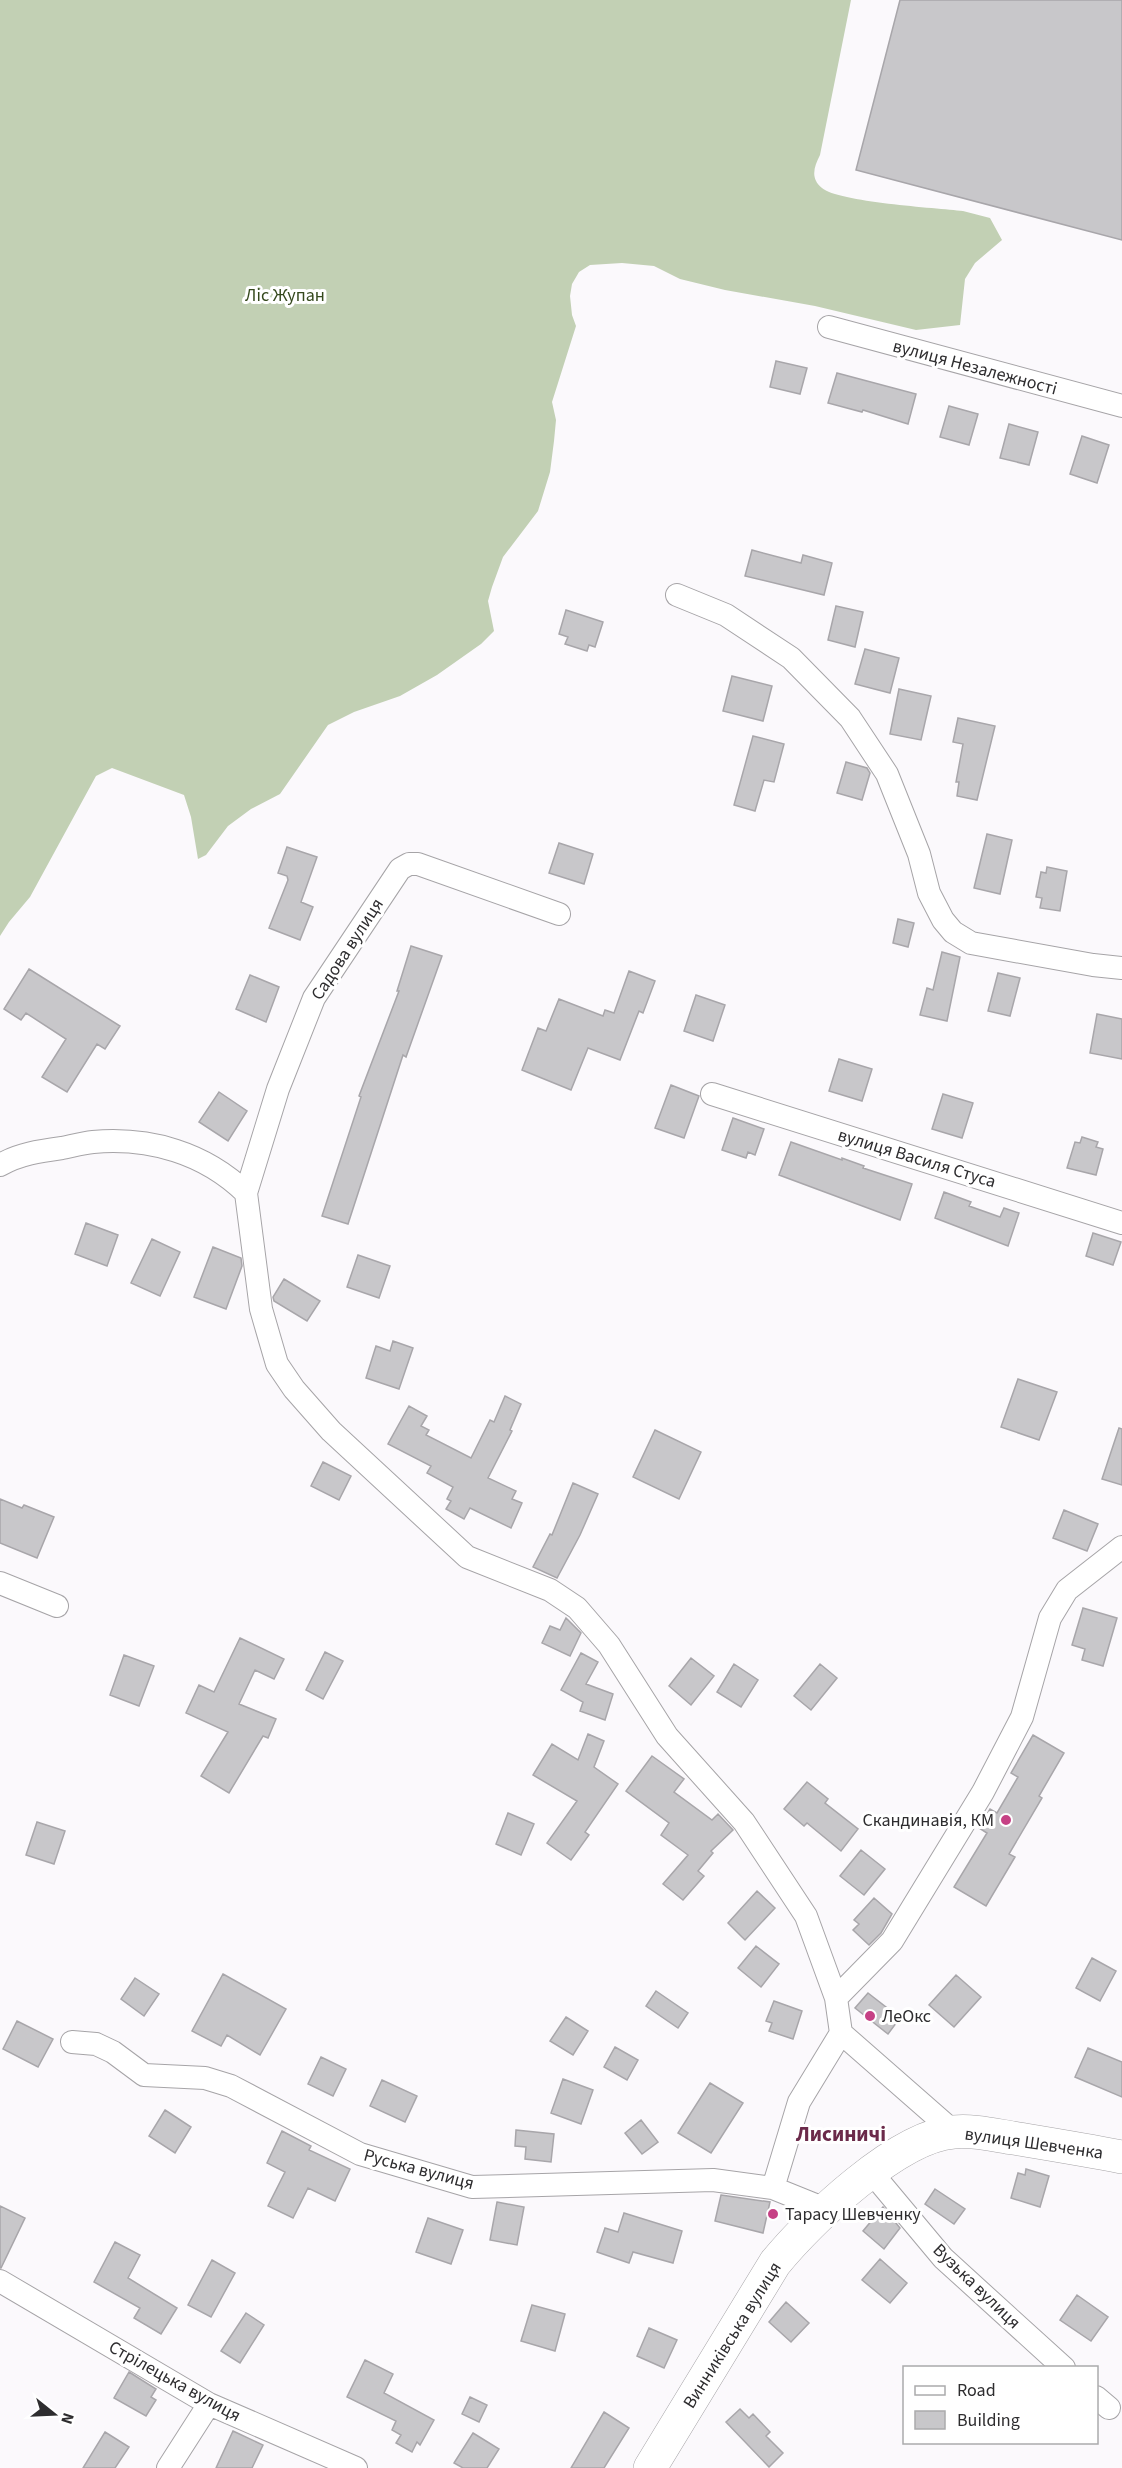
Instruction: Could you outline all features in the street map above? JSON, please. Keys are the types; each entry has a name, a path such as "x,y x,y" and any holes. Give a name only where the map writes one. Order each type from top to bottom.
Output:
{"main road":[{"name":"вулиця Шевченка","path":"825,2209 907,2146 926,2137 954,2132 994,2136 1122,2157"},
{"name":"Винниківська вулиця","path":"650,2468 775,2263 825,2209"}],"street":[{"name":"вулиця Незалежності","path":"828,327 1122,406"},
{"path":"677,595 726,615 791,658 850,718 886,774 919,854 929,893 943,920 953,932 970,943 1122,968"},
{"name":"Садова вулиця","path":"246,1192 278,1089 314,998 400,869 409,864 418,864 559,914"},
{"name":"вулиця Василя Стуса","path":"712,1094 1122,1223"},
{"path":"0,1165 31,1153 94,1142 147,1144 179,1150 228,1175 246,1192 261,1309 277,1364 294,1389 331,1431 467,1557 550,1590 577,1608 609,1645 667,1736 744,1821 806,1916 836,1998 841,2033 800,2102 773,2188"},
{"path":"836,1998 892,1941 983,1792 1022,1717 1050,1618 1067,1590 1122,1547"},
{"path":"0,1583 57,1606"},
{"path":"841,2033 954,2132"},
{"name":"Руська вулиця","path":"72,2042 96,2044 113,2052 144,2075 205,2078 231,2086 360,2154 472,2187 713,2180 773,2188 825,2209"},
{"name":"Вузька вулиця","path":"872,2173 943,2258 1063,2366"},
{"name":"Стрілецька вулиця","path":"0,2281 209,2404 356,2468"},
{"path":"168,2468 209,2404"}],"green space":[{"name":"Ліс Жупан","path":"0,0 851,0 820,155 815,168 818,184 832,193 867,201 963,211 990,218 1002,240 975,263 965,279 960,325 916,330 815,306 725,290 680,279 654,266 622,263 590,265 579,272 572,284 570,296 576,326 552,402 556,420 550,472 538,511 503,557 492,587 488,601 494,631 481,644 437,675 400,696 354,712 328,725 280,794 251,809 228,826 206,855 198,859 191,817 184,795 112,768 96,776 30,897 0,936"}],"building":[{"path":"900,0 1122,0 1122,240 856,170"},
{"path":"776,361 807,368 800,394 770,387"},
{"path":"837,373 916,394 908,424 863,410 862,412 828,403"},
{"path":"949,406 978,414 969,445 940,437"},
{"path":"1009,424 1038,432 1029,465 1000,458"},
{"path":"1082,436 1109,445 1097,483 1070,474"},
{"path":"752,550 801,563 803,555 832,563 824,595 745,576"},
{"path":"836,606 863,612 855,647 828,640"},
{"path":"566,610 603,622 595,647 589,645 587,651 565,644 568,637 559,634"},
{"path":"865,649 899,658 890,693 855,684"},
{"path":"732,676 772,686 763,721 723,711"},
{"path":"899,689 931,696 921,740 890,734"},
{"path":"958,718 995,726 977,800 957,796 959,782 956,782 963,744 953,742"},
{"path":"753,736 784,744 774,782 764,780 755,811 734,805"},
{"path":"846,762 867,768 870,773 862,800 837,793"},
{"path":"987,834 1012,840 1000,894 974,888"},
{"path":"559,843 593,854 584,884 549,873"},
{"path":"287,847 317,857 301,902 313,907 300,940 269,928 288,880 287,876 278,873"},
{"path":"1047,867 1067,871 1060,911 1040,908 1042,898 1036,897 1041,872 1046,873"},
{"path":"898,919 914,923 908,947 893,943"},
{"path":"411,946 442,956 406,1057 403,1055 348,1224 322,1216 361,1097 359,1096 399,991 397,991"},
{"path":"942,952 960,957 947,1021 920,1015 927,988 933,990"},
{"path":"29,969 120,1026 105,1049 97,1044 67,1092 42,1077 66,1039 26,1013 21,1020 4,1009"},
{"path":"629,971 655,981 643,1013 639,1011 620,1060 588,1048 571,1090 522,1070 538,1028 546,1031 559,999 603,1016 605,1010 614,1013"},
{"path":"998,973 1020,978 1010,1016 988,1011"},
{"path":"250,975 279,987 266,1022 236,1009"},
{"path":"696,995 725,1005 713,1041 684,1031"},
{"path":"1097,1014 1122,1019 1122,1059 1090,1053"},
{"path":"839,1059 872,1069 862,1101 829,1091"},
{"path":"671,1085 699,1096 684,1138 655,1128"},
{"path":"219,1092 247,1111 228,1141 199,1122"},
{"path":"943,1094 973,1103 962,1138 932,1129"},
{"path":"733,1118 764,1129 755,1155 748,1152 746,1158 722,1150"},
{"path":"1082,1137 1098,1142 1096,1147 1103,1149 1096,1175 1067,1168 1075,1142 1080,1143"},
{"path":"791,1142 912,1184 900,1220 779,1175"},
{"path":"944,1192 971,1202 969,1206 1000,1217 1004,1208 1019,1213 1008,1246 935,1218"},
{"path":"86,1223 118,1235 107,1266 75,1254"},
{"path":"1093,1233 1121,1242 1113,1265 1086,1256"},
{"path":"152,1239 180,1252 160,1296 131,1283"},
{"path":"213,1247 241,1258 242,1266 226,1309 194,1297"},
{"path":"358,1255 390,1266 379,1298 347,1287"},
{"path":"284,1279 320,1301 307,1321 274,1301 273,1297"},
{"path":"393,1341 413,1348 399,1389 366,1378 376,1346 390,1351"},
{"path":"1018,1379 1057,1392 1039,1440 1001,1427"},
{"path":"505,1396 521,1404 510,1430 512,1431 488,1478 516,1491 512,1499 522,1503 511,1528 470,1508 464,1519 446,1509 451,1501 447,1499 453,1487 427,1473 431,1466 388,1444 409,1406 427,1416 421,1426 429,1430 426,1435 471,1458 490,1420 494,1422"},
{"path":"1119,1428 1122,1429 1122,1485 1102,1479"},
{"path":"655,1430 701,1452 679,1499 633,1477"},
{"path":"323,1462 351,1476 339,1500 311,1486"},
{"path":"573,1483 598,1494 580,1535 557,1578 533,1567 550,1534 552,1535"},
{"path":"0,1499 22,1508 24,1505 54,1517 37,1558 0,1543"},
{"path":"1064,1510 1098,1524 1087,1551 1053,1538"},
{"path":"1083,1608 1117,1618 1103,1666 1082,1660 1085,1649 1072,1645"},
{"path":"566,1618 581,1633 570,1656 542,1643 550,1626 560,1630"},
{"path":"240,1638 284,1659 274,1679 255,1670 239,1704 276,1719 268,1738 263,1736 229,1793 201,1776 228,1732 186,1713 199,1685 214,1692"},
{"path":"325,1652 343,1661 323,1699 306,1690"},
{"path":"581,1653 598,1662 586,1684 613,1694 605,1720 580,1711 583,1702 561,1690"},
{"path":"124,1655 154,1666 139,1706 110,1695"},
{"path":"691,1658 714,1676 691,1705 669,1686"},
{"path":"734,1664 758,1680 741,1707 717,1692"},
{"path":"820,1664 837,1678 811,1710 794,1696"},
{"path":"588,1734 604,1741 594,1767 618,1784 585,1832 589,1835 571,1860 547,1843 577,1801 533,1775 552,1744 578,1760"},
{"name":"Скандинавія, КМ","path":"1033,1735 1064,1753 1039,1796 1042,1798 1009,1854 1015,1857 986,1906 954,1887 987,1833 979,1828 990,1809 997,1813 1018,1777 1011,1773"},
{"path":"652,1756 684,1779 674,1792 712,1820 718,1814 733,1830 711,1851 713,1853 698,1871 704,1876 683,1900 663,1884 688,1855 661,1835 669,1823 626,1791"},
{"path":"807,1782 828,1799 825,1803 858,1829 841,1851 807,1823 804,1826 784,1809"},
{"path":"508,1813 534,1824 521,1855 496,1844"},
{"path":"37,1822 65,1831 54,1864 26,1855"},
{"path":"861,1850 885,1869 864,1895 840,1876"},
{"path":"757,1891 775,1908 745,1940 728,1923"},
{"path":"874,1898 892,1914 881,1933 869,1945 853,1930 859,1924 854,1920"},
{"path":"756,1946 779,1964 761,1987 738,1968"},
{"path":"1092,1958 1116,1971 1100,2001 1076,1988"},
{"path":"223,1974 286,2009 260,2055 227,2035 221,2046 192,2031"},
{"path":"956,1975 981,1997 954,2027 929,2005"},
{"path":"135,1978 159,1994 144,2016 121,1999"},
{"path":"656,1991 688,2013 678,2028 646,2006"},
{"path":"868,1993 900,2018 888,2034 855,2008"},
{"path":"774,2001 802,2011 793,2039 769,2031 772,2023 766,2021"},
{"path":"566,2017 588,2031 573,2055 550,2041"},
{"path":"17,2021 53,2039 38,2067 3,2049"},
{"path":"615,2047 638,2060 627,2080 604,2067"},
{"path":"1088,2048 1122,2062 1122,2097 1075,2077"},
{"path":"321,2057 346,2069 333,2096 308,2084"},
{"path":"563,2079 593,2090 581,2124 551,2113"},
{"path":"382,2080 417,2096 405,2122 370,2106"},
{"path":"710,2083 743,2103 711,2153 678,2133"},
{"path":"165,2110 191,2127 175,2153 149,2136"},
{"path":"641,2120 658,2142 642,2154 625,2133"},
{"path":"516,2130 554,2134 551,2162 525,2159 526,2147 515,2146"},
{"path":"282,2131 311,2146 309,2150 350,2169 335,2201 308,2188 293,2218 268,2206 285,2172 267,2163"},
{"path":"1026,2169 1049,2176 1040,2207 1011,2198 1018,2173 1025,2175"},
{"path":"935,2189 965,2209 954,2224 925,2204"},
{"path":"721,2195 770,2202 763,2233 715,2221"},
{"path":"497,2202 524,2207 517,2245 490,2240"},
{"path":"0,2206 25,2218 1,2268 0,2268"},
{"path":"883,2207 900,2228 884,2249 863,2231"},
{"path":"624,2213 682,2231 673,2263 633,2252 629,2263 597,2252 605,2228 618,2232"},
{"path":"428,2218 463,2230 451,2264 416,2252"},
{"path":"115,2242 140,2255 128,2278 177,2308 161,2334 134,2318 140,2308 94,2282"},
{"path":"880,2259 907,2283 890,2303 862,2280"},
{"path":"212,2260 235,2273 211,2317 188,2305"},
{"path":"1077,2295 1108,2317 1091,2341 1060,2320"},
{"path":"786,2302 809,2323 791,2342 769,2322"},
{"path":"532,2305 565,2314 555,2351 521,2341"},
{"path":"246,2313 264,2325 240,2363 221,2351"},
{"path":"649,2328 677,2340 664,2368 637,2356"},
{"path":"365,2360 393,2374 384,2393 434,2420 420,2445 417,2442 412,2452 396,2443 401,2435 392,2430 396,2421 347,2397"},
{"path":"129,2372 156,2389 151,2397 156,2400 146,2416 114,2398"},
{"path":"470,2397 487,2405 479,2422 462,2414"},
{"path":"740,2409 749,2418 753,2414 770,2432 766,2436 783,2453 769,2467 726,2422"},
{"path":"604,2412 629,2428 604,2468 571,2468"},
{"path":"233,2431 263,2445 252,2468 216,2468"},
{"path":"105,2432 129,2447 115,2468 83,2468"},
{"path":"473,2433 499,2449 487,2468 463,2468 454,2463"}],"place":[{"name":"Скандинавія, КМ","path":"1006,1820"},
{"name":"ЛеОкс","path":"870,2016"},
{"name":"Тарасу Шевченку","path":"773,2214"}],"district":[{"name":"Лисиничі","path":"841,2134"}]}
